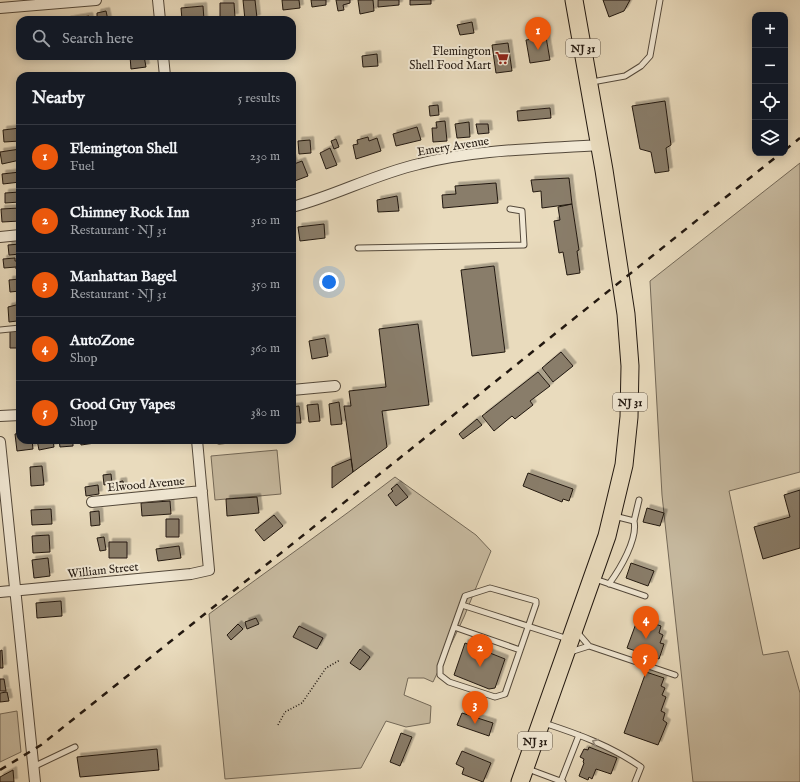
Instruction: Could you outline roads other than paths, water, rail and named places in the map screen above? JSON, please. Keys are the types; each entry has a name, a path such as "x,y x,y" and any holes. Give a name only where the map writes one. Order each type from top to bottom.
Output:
{"highway":[{"name":"NJ 31","path":"522,775 571,641 613,515 628,441 630,366 623,288 600,145 574,0"}],"street":[{"path":"0,8 96,0"},
{"path":"158,0 160,16"},
{"path":"163,60 165,72"},
{"name":"Emery Avenue","path":"296,206 418,164 445,158 600,145"},
{"path":"0,237 16,235"},
{"path":"296,390 335,386"},
{"path":"0,416 16,415"},
{"path":"0,442 35,782"},
{"name":"Elwood Avenue","path":"197,444 209,570"},
{"name":"Elwood Avenue","path":"92,502 202,492"},
{"name":"William Street","path":"0,592 191,574 209,570"}],"lane":[{"path":"589,83 625,76 641,66 650,56 660,0"},
{"path":"358,248 524,245 522,211 510,209"},
{"path":"0,330 16,328"},
{"path":"609,584 619,570 636,530 634,522 639,500"},
{"path":"613,515 634,522"},
{"path":"593,578 645,596"},
{"path":"490,588 536,601 529,625 505,694 495,697 449,682 440,675 440,666 465,596 490,588"},
{"path":"462,605 529,625 571,641 675,675"},
{"path":"454,627 520,650"},
{"path":"571,641 589,646"},
{"path":"541,723 579,734 620,753 641,767 635,782"},
{"path":"522,775 562,782 579,734"},
{"path":"33,767 75,747"}],"railway":[{"path":"788,148 800,138"},
{"path":"0,770 41,745 777,156"}],"place":[{"name":"Flemington Shell","path":"538,50"},
{"name":"Flemington Shell Food Mart","path":"502,58"},
{"name":"AutoZone","path":"646,639"},
{"name":"Chimney Rock Inn","path":"480,667"},
{"name":"Good Guy Vapes","path":"645,677"},
{"name":"Manhattan Bagel","path":"475,724"}]}
